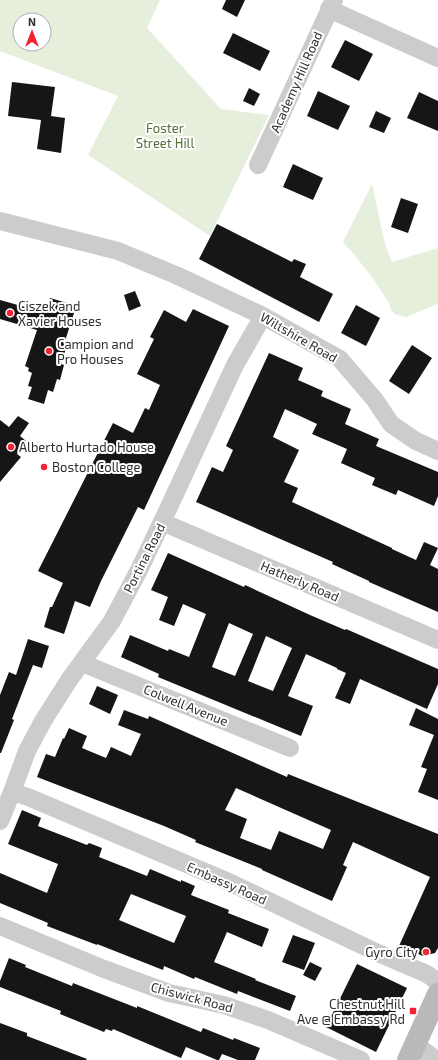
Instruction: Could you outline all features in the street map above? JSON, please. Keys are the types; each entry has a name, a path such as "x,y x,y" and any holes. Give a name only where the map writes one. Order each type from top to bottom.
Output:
{"main road":[{"path":"412,1052 438,994"}],"street":[{"path":"331,4 438,58"},
{"name":"Academy Hill Road","path":"258,164 331,4"},
{"name":"Wiltshire Road","path":"0,221 118,251 178,276 263,316 340,359 375,400 391,424 416,441 438,451"},
{"name":"Portina Road","path":"0,821 27,751 68,680 112,621 140,568 235,365 263,316"},
{"name":"Hatherly Road","path":"162,522 438,640"},
{"name":"Colwell Avenue","path":"82,663 290,748"},
{"name":"Embassy Road","path":"12,792 28,797 229,882 378,953 427,974 438,982"},
{"name":"Chiswick Road","path":"0,926 104,969 169,993 224,1005 268,1020 360,1060"},
{"path":"412,1052 437,1060"}],"green space":[{"name":"Foster Street Hill","path":"0,0 160,0 147,28 221,109 269,115 210,236 88,155 118,96 0,51"},
{"path":"372,184 385,244 392,262 438,248 438,304 406,317 395,314 391,310 389,303 372,277 343,242"}],"building":[{"path":"226,0 245,0 237,17 222,9"},
{"path":"233,33 270,51 260,71 223,53"},
{"path":"345,40 373,54 359,81 331,67"},
{"path":"12,82 55,87 51,116 65,118 61,153 37,149 41,120 8,116"},
{"path":"249,88 260,94 254,106 243,101"},
{"path":"318,91 350,106 338,130 307,116"},
{"path":"419,92 438,101 438,131 407,118"},
{"path":"376,111 391,118 384,133 369,127"},
{"path":"293,164 323,178 313,200 283,187"},
{"path":"401,198 418,204 408,233 391,227"},
{"path":"217,224 292,262 294,259 306,264 300,277 333,294 319,322 199,259"},
{"path":"135,291 141,306 129,311 124,295"},
{"name":"Campion and Pro Houses","path":"50,298 74,305 71,312 74,313 65,341 68,342 61,364 64,365 60,380 57,379 53,392 48,390 44,404 28,399 32,387 28,386 32,373 28,371 29,368 25,366 37,330 0,319 0,300 43,312 45,304 48,305"},
{"path":"356,305 380,318 366,346 341,333"},
{"path":"193,309 229,326 144,510 138,507 101,581 90,607 75,601 64,634 44,627 50,607 52,607 63,583 38,571 113,423 133,433 145,408 149,410 160,385 137,374 154,339 150,337 164,310 186,322"},
{"path":"412,345 432,358 409,394 389,381"},
{"path":"269,353 303,368 298,380 323,391 321,396 351,409 345,424 379,439 376,446 438,472 438,496 434,506 398,490 396,495 372,485 375,478 341,463 347,449 312,434 317,424 285,409 273,437 299,450 284,482 298,488 292,502 416,560 424,542 438,548 430,565 438,569 438,612 369,582 332,564 333,562 196,502 212,467 223,472 233,450 226,446"},
{"name":"Alberto Hurtado House","path":"18,416 29,423 20,436 26,441 17,454 21,457 0,482 0,420 9,427"},
{"path":"168,553 244,587 245,585 310,615 438,669 438,684 427,709 360,679 350,704 335,698 346,673 306,654 288,696 313,706 301,736 158,677 159,674 121,657 130,635 168,651 169,649 189,657 206,614 183,604 174,626 159,620 168,597 151,590","holes":["229,623 253,634 235,676 212,667","266,636 292,648 273,691 248,681"]},
{"path":"28,639 49,646 42,668 33,665 12,719 14,720 0,753 0,695 9,672 16,675"},
{"path":"97,686 118,695 110,714 89,704"},
{"path":"416,708 438,719 438,800 418,792 427,769 421,767 434,735 409,725"},
{"path":"124,710 148,719 149,716 287,777 288,774 438,834 438,948 435,953 423,956 399,946 430,877 353,842 343,865 347,867 332,901 262,869 195,842 196,840 164,826 37,777 46,754 55,757 69,728 87,736 82,748 106,758 111,747 131,756 141,734 118,725","holes":["236,788 331,830 323,849 279,831 271,850 240,838 247,819 225,810"]},
{"path":"22,810 41,818 38,826 87,845 89,843 102,848 99,857 147,876 150,869 181,882 181,880 195,886 191,895 229,910 228,913 269,929 262,947 227,932 214,962 296,996 290,1011 238,991 237,994 195,977 194,979 164,966 163,970 47,926 48,923 0,903 0,873 47,893 58,864 8,844","holes":["131,894 186,916 174,943 119,920"]},
{"path":"293,935 315,943 304,970 282,962"},
{"path":"9,958 26,965 25,967 72,986 73,983 137,1008 137,1006 201,1032 203,1028 233,1040 234,1038 260,1048 255,1060 238,1060 222,1054 219,1060 217,1060 186,1047 181,1058 113,1029 112,1031 106,1029 104,1032 60,1014 61,1011 0,987 0,981"},
{"path":"310,962 322,968 315,981 303,975"},
{"path":"357,964 407,988 376,1052 326,1027"},
{"path":"0,1023 27,1033 27,1036 87,1059 0,1060"}],"place":[{"name":"Ciszek and Xavier Houses","path":"10,313"},
{"name":"Campion and Pro Houses","path":"49,351"},
{"name":"Alberto Hurtado House","path":"11,447"},
{"name":"Boston College","path":"44,467"},
{"name":"Gyro City","path":"426,952"},
{"name":"Chestnut Hill Ave @ Embassy Rd","path":"413,1011"}]}
